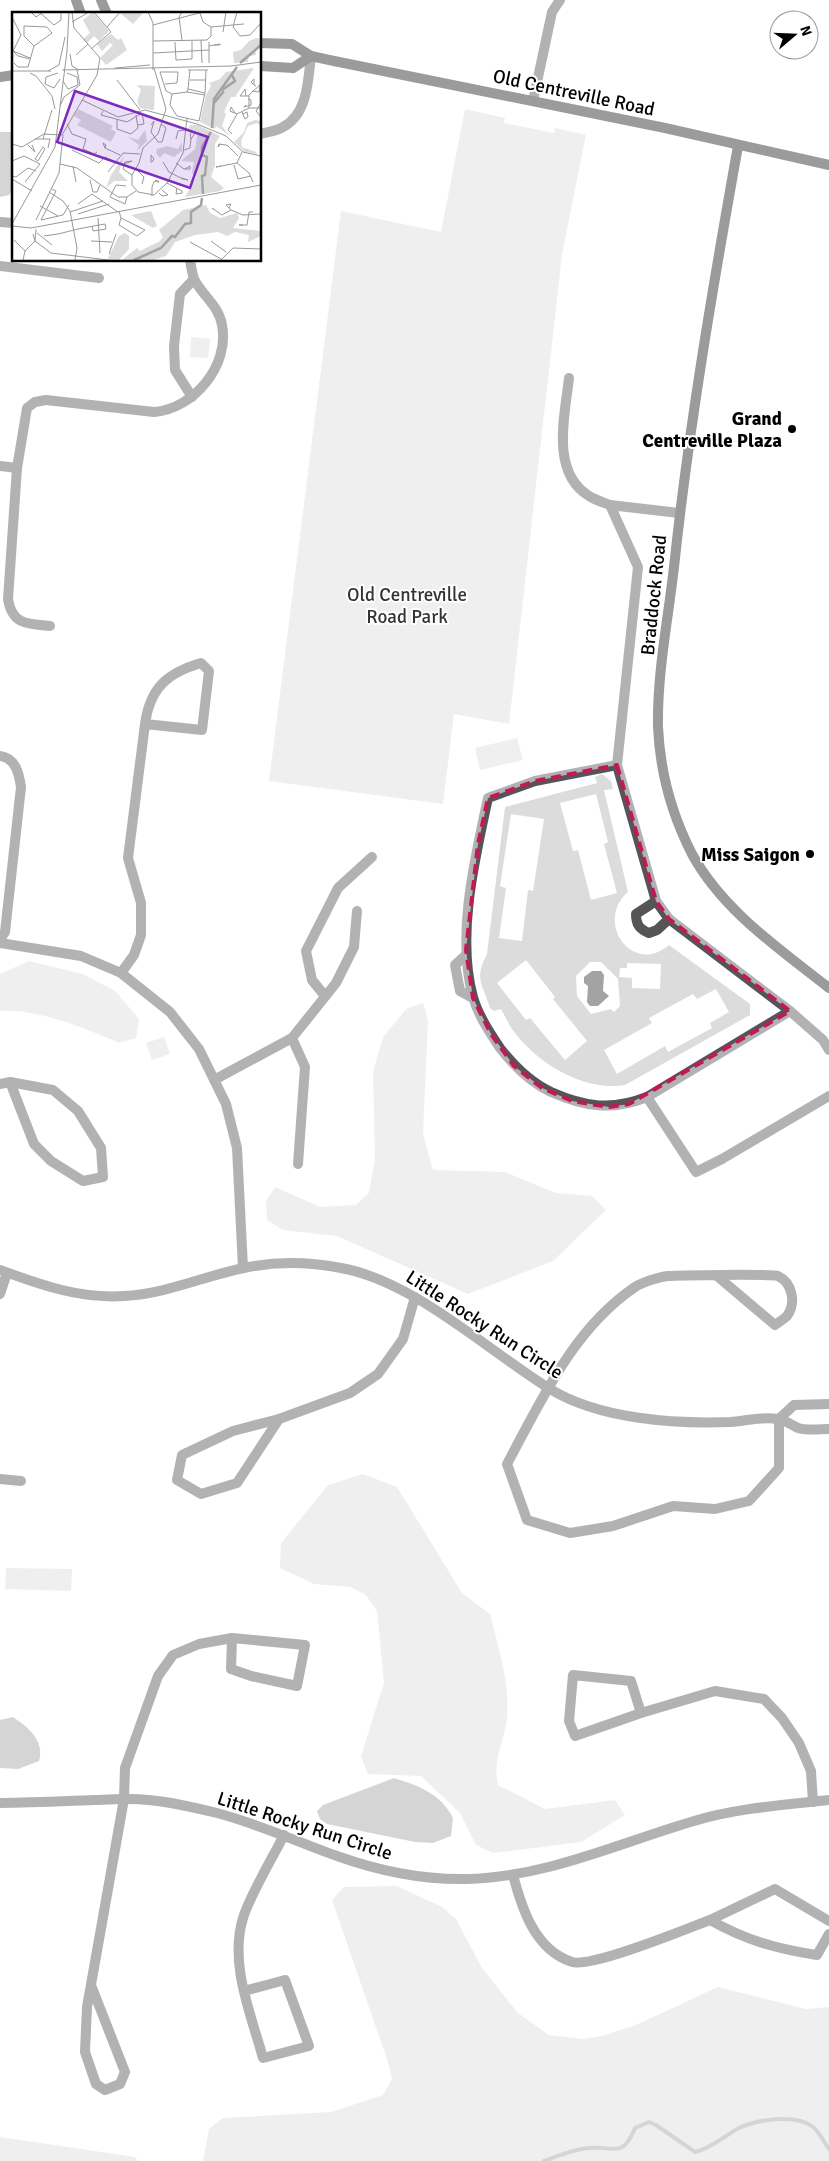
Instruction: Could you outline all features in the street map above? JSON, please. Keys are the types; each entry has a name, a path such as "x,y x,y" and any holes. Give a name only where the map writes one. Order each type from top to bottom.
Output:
{"street":[{"path":"76,0 80,12"},
{"path":"101,0 106,12"},
{"path":"533,101 552,12 560,0"},
{"name":"Old Centreville Road","path":"261,43 292,44 311,56 533,101 829,165"},
{"path":"261,66 293,68 311,56"},
{"path":"261,134 283,127 297,115 306,96 311,56"},
{"name":"Braddock Road","path":"738,146 702,348 680,513 660,695 658,727 661,761 668,795 678,825 692,854 724,899 759,932 829,988"},
{"path":"42,271 44,261"},
{"path":"50,626 26,624 15,617 9,610 8,599 18,468 27,408 35,402 46,400 161,412 192,397 209,380 220,361 224,342 222,323 213,304 194,279 190,261"},
{"path":"0,266 99,278"},
{"path":"192,397 175,370 174,346 180,294 194,279"},
{"path":"569,378 562,451 570,477 588,496 610,505 680,513"},
{"path":"0,466 18,468"},
{"path":"610,505 638,567 617,765 656,901 669,919 790,1011 823,1040 829,1050"},
{"path":"0,558 11,559"},
{"path":"121,973 134,955 141,935 141,903 128,858 145,724 148,704 167,678 183,668 201,663 209,671 202,730 145,724"},
{"path":"0,756 5,757 15,765 21,787 5,932 0,938"},
{"path":"617,765 535,781 488,798 478,844 466,955 474,998 491,1034 514,1066 542,1088 572,1101 609,1107 630,1104 647,1097 790,1011"},
{"path":"325,996 312,980 306,951 338,888 372,857"},
{"path":"656,901 636,914 636,922 641,930 649,933 657,930 669,919"},
{"path":"214,1080 292,1038 336,983 354,947 357,911"},
{"path":"0,944 81,956 121,973 170,1012 199,1049 226,1104 237,1148 243,1268"},
{"path":"292,1038 305,1067 298,1164"},
{"path":"5,1083 53,1090 78,1111 101,1148 103,1178 82,1181 51,1161 34,1144 5,1083"},
{"path":"647,1097 696,1172 829,1096"},
{"name":"Little Rocky Run Circle","path":"4,1271 50,1288 77,1294 124,1296 181,1286 243,1268 293,1263 342,1268 376,1278 416,1298 548,1388 586,1404 623,1415 661,1421 729,1422 779,1419 801,1429 829,1429"},
{"path":"0,1294 4,1271"},
{"path":"717,1276 775,1325 786,1316 792,1306 792,1295 787,1283 778,1276 717,1276 666,1276 637,1286 606,1311 562,1364 507,1464 527,1520 570,1533 614,1526 673,1506 715,1509 749,1501 780,1468 779,1419 794,1405 829,1404"},
{"path":"279,1419 237,1483 201,1494 177,1480 182,1455 233,1431 279,1419 350,1394 378,1374 403,1339 416,1298"},
{"path":"0,1479 20,1481"},
{"path":"91,1985 125,2072 120,2084 105,2090 96,2084 85,2052 87,2007 124,1799 126,1768 158,1676 173,1655 200,1644 232,1638 305,1645 297,1686 251,1676 231,1669 232,1638"},
{"path":"642,1712 631,1681 573,1676 568,1721 575,1736 642,1712 715,1691 764,1699 782,1718 798,1743 811,1771 813,1802"},
{"name":"Little Rocky Run Circle","path":"0,1802 34,1803 124,1799 179,1805 216,1813 284,1835 336,1856 398,1873 468,1879 512,1875 553,1867 717,1815 829,1800"},
{"path":"244,1991 285,1980 308,2046 263,2058 244,1991 241,1977 239,1950 243,1918 284,1835"},
{"path":"512,1875 520,1902 536,1935 554,1954 574,1963 611,1956 710,1920 775,1888 829,1921"},
{"path":"710,1920 738,1936 789,1950 817,1955 829,1934"}],"highlighted area":[{"path":"617,765 656,901 669,919 790,1011 629,1104 609,1107 572,1101 542,1088 514,1066 491,1034 473,998 466,950 478,844 488,798 535,781"}],"green space":[{"name":"Old Centreville Road Park","path":"465,109 505,118 504,123 554,133 555,128 586,135 562,255 509,724 454,714 443,804 269,781 341,211 441,232"},
{"path":"191,337 210,339 208,358 190,357"},
{"path":"517,738 523,760 480,770 475,748"},
{"path":"602,774 611,781 613,789 604,790 628,892 618,904 615,917 616,930 622,941 631,950 642,954 655,953 669,945 750,1004 750,1015 625,1085 593,1084 547,1064 522,1041 512,1029 501,1009 494,1011 490,1008 482,987 480,975 487,954 505,807 597,783 595,777","holes":["596,794 608,842 604,844 617,893 591,900 578,850 573,851 560,803","511,814 544,819 533,891 528,890 522,941 499,938 506,888 500,886","526,960 555,997 553,999 587,1041 565,1060 530,1018 526,1020 497,983","590,962 601,962 618,979 620,1006 614,1012 611,1009 591,1014 577,996 576,976","627,963 661,964 660,989 632,988 632,978 619,977 620,968 627,968","716,989 729,1012 710,1023 712,1028 668,1052 665,1046 617,1074 604,1050 652,1023 649,1018 693,994 697,999"]},
{"path":"29,961 83,974 115,991 139,1019 136,1038 119,1043 91,1031 45,1016 15,1011 0,1011 0,974"},
{"path":"423,1003 428,1020 423,1134 433,1170 505,1172 556,1193 592,1196 606,1210 553,1261 468,1294 337,1236 283,1230 267,1220 266,1201 275,1187 320,1207 356,1205 369,1193 375,1158 373,1072 383,1037 406,1009"},
{"path":"164,1037 170,1054 152,1060 146,1043"},
{"path":"363,1474 397,1487 462,1593 490,1614 503,1665 507,1691 506,1726 497,1766 498,1785 545,1809 615,1800 625,1815 581,1842 493,1853 476,1845 460,1813 421,1776 368,1774 361,1756 384,1683 377,1611 366,1595 350,1587 314,1584 280,1568 281,1543 328,1485"},
{"path":"6,1568 72,1569 71,1591 5,1589"},
{"path":"397,1886 442,1907 456,1919 482,1968 518,2013 549,2035 584,2039 602,2036 636,2025 718,1987 806,2009 829,2007 829,2161 203,2161 209,2129 223,2118 331,2112 383,2095 392,2079 388,2062 332,1900 344,1887"},
{"path":"0,2137 135,2157 138,2161 0,2161"}],"shaded area":[{"path":"0,132 12,132 12,191 9,195 0,197"},
{"path":"592,971 601,971 604,975 603,991 609,996 598,1006 590,1006 587,1002 588,986 584,983 584,977"},
{"path":"13,1717 34,1735 40,1747 39,1761 18,1769 0,1768 0,1720"},
{"path":"394,1778 428,1792 442,1802 453,1818 451,1836 433,1843 415,1842 327,1824 320,1819 317,1811 323,1805"}],"waterway":[{"path":"544,2161 583,2149 621,2148 626,2144 635,2128 649,2122 695,2152 707,2148 746,2125 776,2119 797,2120 813,2127 829,2149"}],"place":[{"name":"Grand Centreville Plaza","path":"792,429"},
{"name":"Miss Saigon","path":"810,854"}]}
